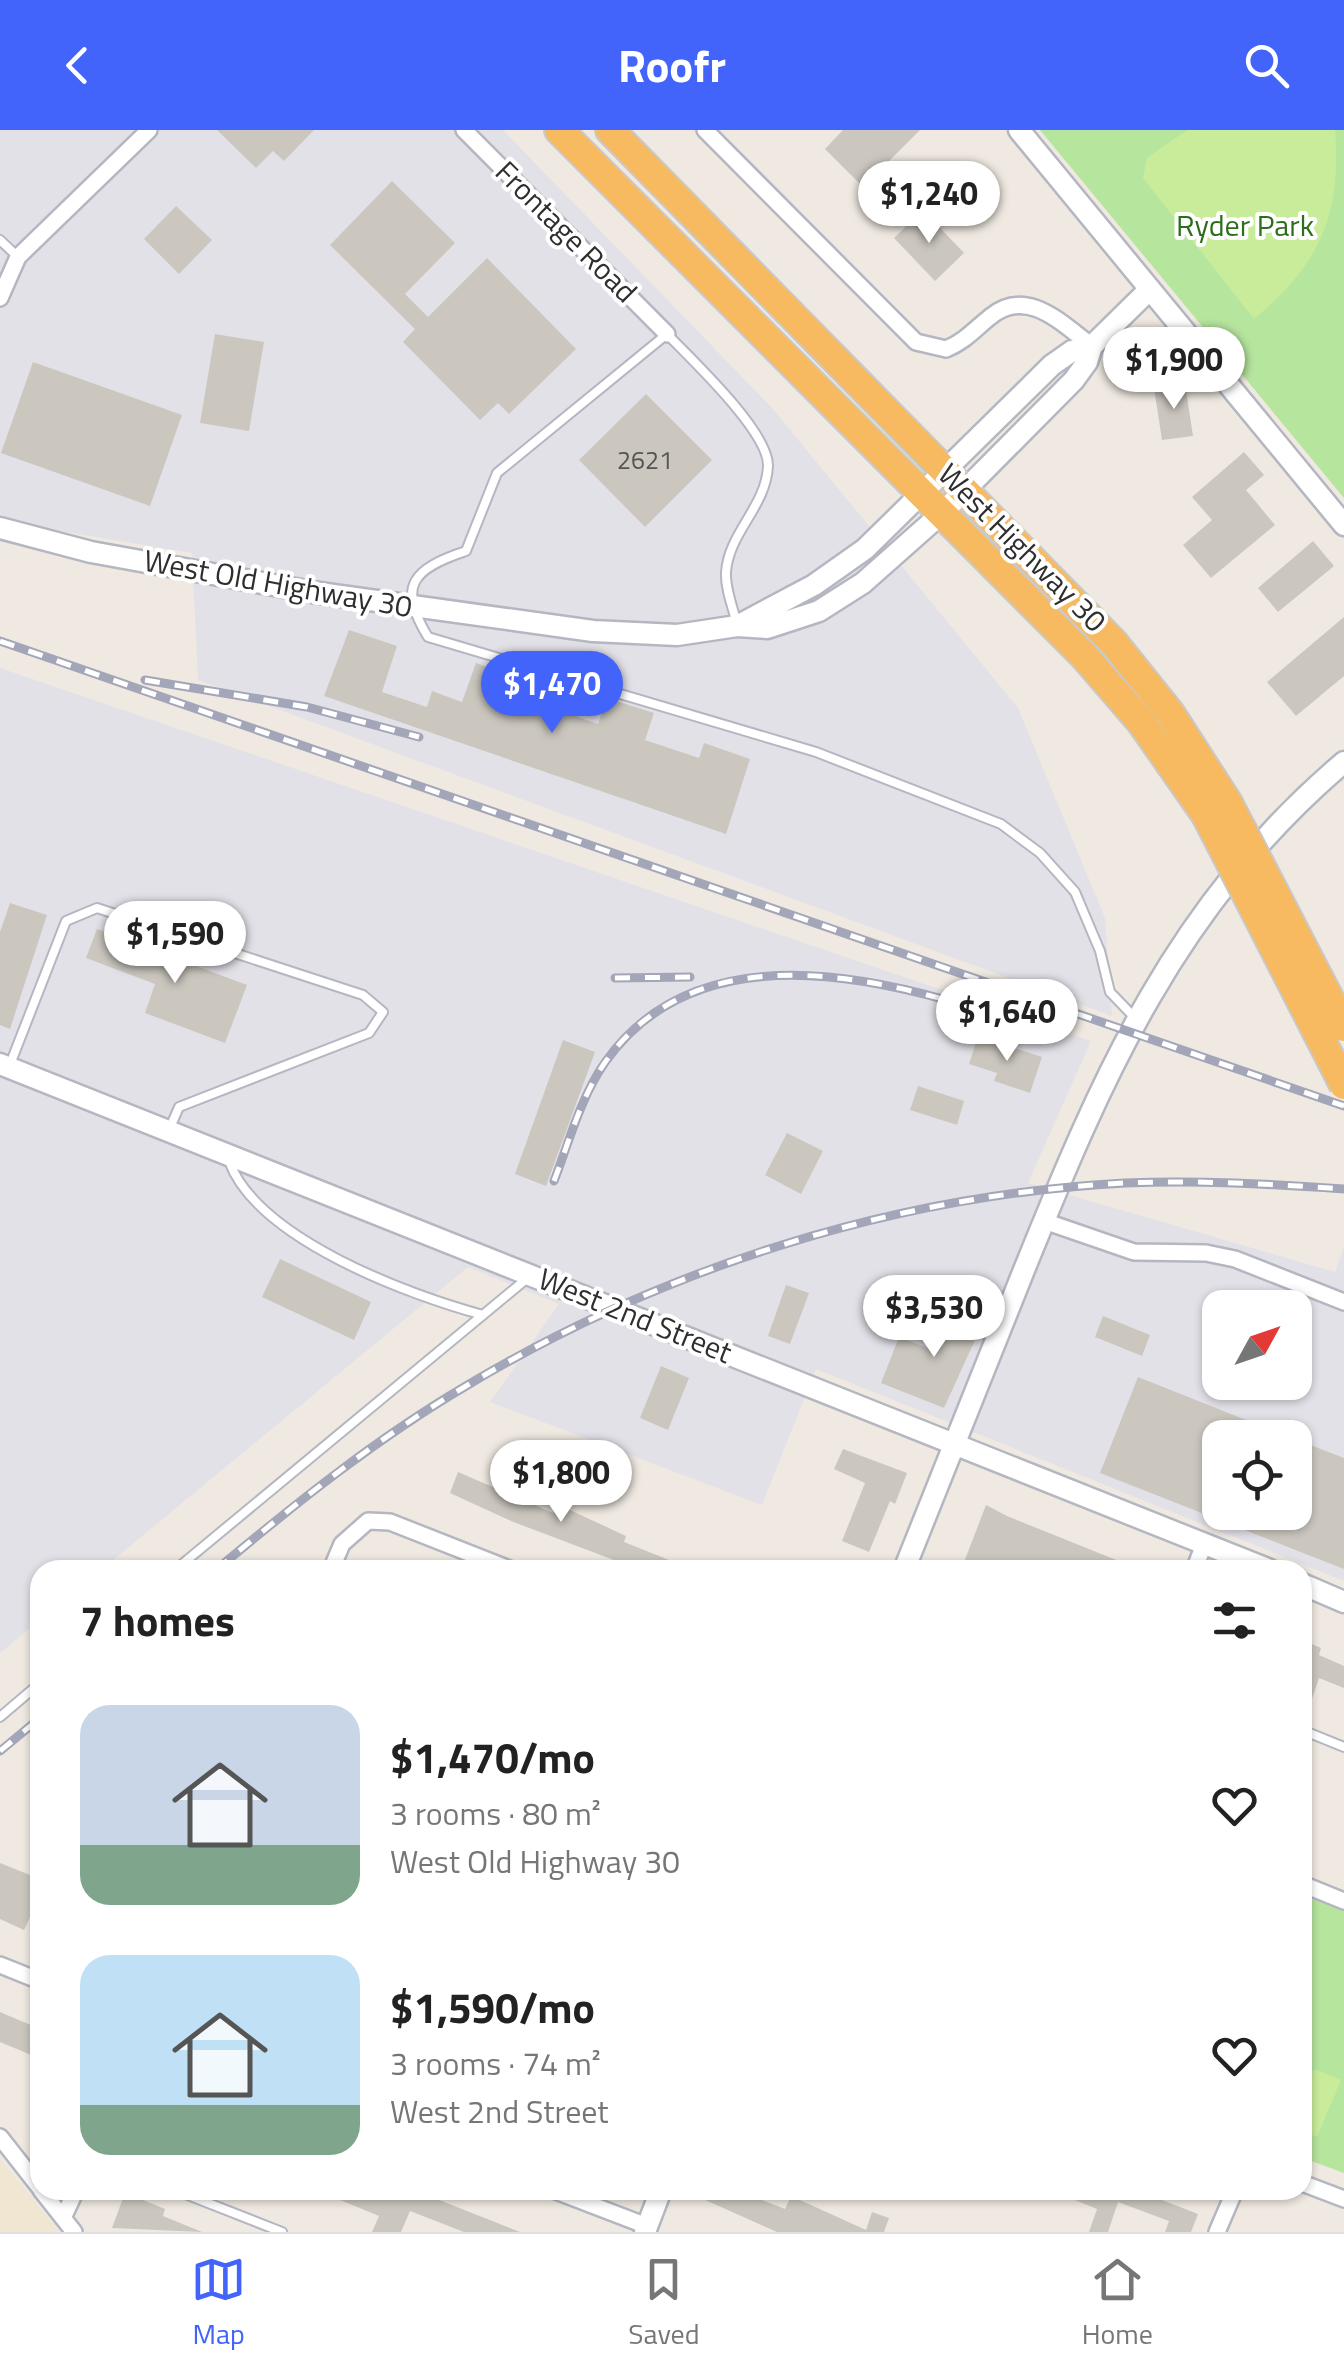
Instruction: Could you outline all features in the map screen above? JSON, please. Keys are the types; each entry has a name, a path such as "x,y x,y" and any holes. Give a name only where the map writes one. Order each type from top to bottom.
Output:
{"highway":[{"name":"West Highway 30","path":"559,130 1116,691 1217,809 1344,1085"},
{"name":"West Highway 30","path":"610,130 957,478 1134,664 1344,1027"}],"street":[{"path":"0,298 18,257 149,130"},
{"name":"Frontage Road","path":"464,130 668,334"},
{"path":"705,130 916,342 946,350 1001,309 1025,304 1048,314 1092,346"},
{"path":"1019,130 1344,525"},
{"name":"West Old Highway 30","path":"0,528 91,552 410,607 651,636 737,626 850,561 932,503 1052,365 1072,351 1092,346 1150,289"},
{"path":"908,1560 1044,1220 1132,1025 1170,958 1223,886 1270,831 1344,762"},
{"name":"West 2nd Street","path":"4,1066 1247,1560"},
{"path":"1044,1220 1134,1252 1224,1256 1344,1302"},
{"path":"335,1560 342,1544 368,1521 390,1522 486,1560"},
{"path":"1198,1560 1205,1542"},
{"path":"1312,1588 1344,1602"},
{"path":"1312,1888 1344,1900"},
{"path":"0,1965 30,1978"},
{"path":"0,2138 30,2175"},
{"path":"1312,2187 1344,2199"},
{"path":"49,2200 74,2232"},
{"path":"63,2218 71,2200"},
{"path":"578,2200 651,2230 658,2200"},
{"path":"1217,2232 1231,2200"}],"lane":[{"path":"0,240 18,257"},
{"path":"737,626 726,574 732,545 758,504 768,463 748,420 668,334 498,474 466,551 423,572 412,587 410,607 428,637 816,752 1002,824 1040,853 1074,892 1100,951 1110,992 1132,1025"},
{"path":"4,1066 66,921 97,908 363,995 383,1012 369,1032 180,1107 170,1130"},
{"path":"226,1152 236,1180 274,1218 332,1256 412,1296 483,1315"},
{"path":"187,1560 532,1275"},
{"path":"0,1717 30,1692"},
{"path":"1312,1734 1344,1747"},
{"path":"201,2200 282,2232"}],"shaded area":[{"path":"0,130 503,130 773,409 1018,708 1105,918 1112,1016 198,680 192,553 0,521"},
{"path":"0,668 1091,1041 1028,1183 1335,1272 1344,1247 1344,1581 1312,1568 1312,1560 1292,1560 1217,1530 1312,1530 1312,1420 1202,1420 1202,1524 816,1369 762,1505 490,1402 559,1304 468,1267 113,1560 30,1560 30,1628 0,1653"},
{"path":"0,2159 59,2232 0,2232"}],"green space":[{"name":"Ryder Park","path":"1040,130 1344,130 1344,498"},
{"path":"1187,130 1335,130 1334,188 1322,236 1295,279 1254,319 1143,178 1147,158"},
{"path":"1312,1899 1344,1911 1344,2173 1312,2161"},
{"path":"1314,2069 1341,2080 1317,2137 1312,2135"}],"building":[{"path":"217,130 314,130 284,161 273,151 256,168"},
{"path":"843,130 920,130 863,187 825,149"},
{"path":"392,181 455,243 405,294 428,317 487,258 576,349 509,414 498,403 480,420 403,342 415,329 330,245"},
{"path":"176,206 212,240 179,274 144,239"},
{"path":"923,210 964,253 935,281 894,238"},
{"path":"215,334 264,342 249,431 200,423"},
{"path":"33,362 182,415 150,506 1,453"},
{"path":"1185,384 1193,436 1162,440 1154,388"},
{"path":"646,394 712,460 645,527 579,460"},
{"path":"1244,452 1264,475 1246,490 1275,525 1211,578 1183,545 1212,520 1192,497"},
{"path":"1313,541 1334,566 1278,612 1258,588"},
{"path":"1344,617 1344,676 1296,716 1267,682"},
{"path":"349,630 397,646 382,692 427,707 432,691 462,702 476,663 560,693 555,709 598,724 607,698 654,713 645,740 699,758 704,743 750,759 726,834 324,696"},
{"path":"10,903 47,915 10,1029 0,1025 0,932"},
{"path":"97,929 247,985 225,1043 145,1013 155,984 86,958"},
{"path":"978,1036 1042,1057 1030,1093 994,1081 997,1073 969,1064"},
{"path":"563,1040 595,1052 546,1186 515,1174"},
{"path":"918,1086 964,1101 957,1125 910,1110"},
{"path":"787,1133 823,1151 801,1194 765,1175"},
{"path":"280,1259 371,1302 354,1340 262,1297"},
{"path":"786,1285 809,1293 790,1344 768,1336"},
{"path":"957,1304 986,1316 944,1408 881,1383 899,1337 938,1352"},
{"path":"1103,1316 1150,1335 1142,1356 1095,1337"},
{"path":"661,1366 689,1378 668,1430 640,1418"},
{"path":"1138,1377 1246,1420 1202,1420 1202,1513 1100,1473"},
{"path":"1312,1446 1344,1458 1344,1569 1245,1530 1312,1530"},
{"path":"843,1449 907,1473 895,1504 890,1501 869,1552 842,1541 865,1483 834,1469"},
{"path":"458,1472 553,1513 557,1504 626,1536 624,1542 669,1560 614,1560 450,1493"},
{"path":"986,1505 1116,1560 965,1560"},
{"path":"1312,1644 1321,1648 1319,1655 1344,1666 1344,1688 1319,1678 1312,1698"},
{"path":"0,1863 30,1875 30,1917 24,1930 0,1919"},
{"path":"0,2012 30,2025 30,2054 0,2042"},
{"path":"122,2200 143,2200 165,2209 163,2216 202,2232 112,2228"},
{"path":"340,2200 439,2200 520,2232 464,2232 410,2211 401,2232 372,2232 379,2216"},
{"path":"705,2200 762,2200 785,2209 789,2200 800,2200 866,2230 872,2212 889,2218 884,2232 777,2232"},
{"path":"1075,2200 1162,2200 1198,2214 1191,2232 1165,2232 1169,2221 1118,2202 1108,2232 1089,2232 1097,2209"}],"railway":[{"path":"0,641 1344,1106"},
{"path":"145,680 307,707 419,737"},
{"path":"554,1181 583,1104 606,1061 639,1025 677,1000 719,984 763,976 856,980 946,1000"},
{"path":"615,978 690,977"},
{"path":"228,1560 337,1473 466,1386 620,1306 783,1245 867,1221 1038,1190 1180,1182 1344,1189"},
{"path":"0,1751 30,1726"}]}
